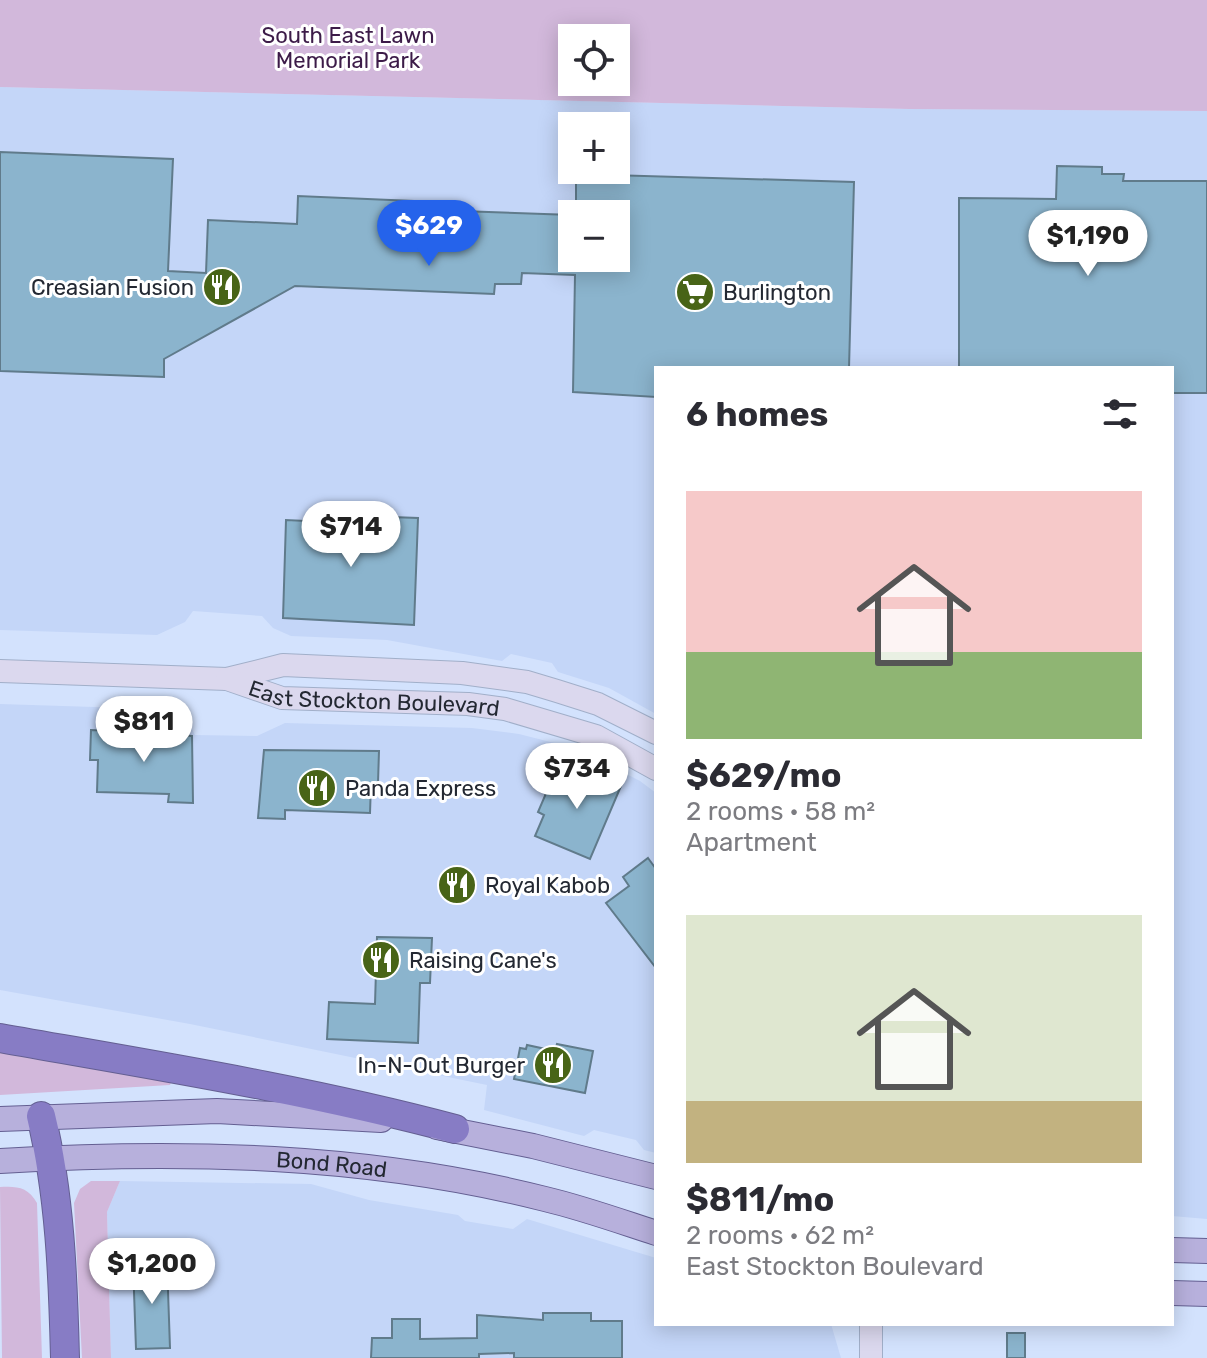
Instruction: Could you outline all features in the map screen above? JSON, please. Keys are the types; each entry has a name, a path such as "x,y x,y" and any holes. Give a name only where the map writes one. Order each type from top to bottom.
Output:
{"highway":[{"path":"0,1038 316,1096 455,1129"},
{"path":"41,1116 51,1158 63,1293 65,1358"}],"main road":[{"path":"0,1119 139,1111 301,1113 455,1129 654,1177"},
{"name":"Bond Road","path":"0,1161 208,1156 373,1167 545,1199 654,1232"},
{"path":"1174,1250 1207,1251"},
{"path":"1174,1293 1207,1294"}],"street":[{"name":"East Stockton Boulevard","path":"0,671 227,679 283,665 495,676 527,682 598,704 654,732"},
{"name":"East Stockton Boulevard","path":"227,679 282,698 468,704 505,709 596,736 654,768"},
{"path":"871,1326 871,1358"}],"shaded area":[{"path":"0,87 909,109 1207,111 1207,1219 1174,1216 1174,366 654,366 654,713 609,688 558,672 552,663 511,654 502,661 387,640 291,636 273,628 262,616 193,611 185,622 157,635 0,630"},
{"path":"0,704 157,709 188,722 195,735 257,736 285,723 472,728 519,734 578,749 654,792 654,1152 644,1150 636,1140 594,1130 584,1136 484,1110 487,1085 190,1024 0,990"},
{"path":"120,1181 311,1184 369,1200 458,1215 465,1221 513,1229 527,1219 654,1257 654,1326 832,1326 841,1358 111,1358 107,1212"}],"green space":[{"name":"South East Lawn Memorial Park","path":"0,0 1207,0 1207,111 909,109 0,87"},
{"path":"0,1049 172,1080 170,1085 0,1095"},
{"path":"91,1181 120,1181 107,1212 111,1358 82,1358 74,1203 80,1189"},
{"path":"0,1187 22,1189 37,1203 42,1358 2,1358"}],"building":[{"path":"0,152 173,159 168,271 206,273 208,220 297,224 298,196 460,203 460,211 558,214 558,272 630,272 630,200 576,200 576,184 630,184 630,176 854,182 849,366 654,366 654,397 573,392 575,275 522,273 521,284 495,284 494,294 295,286 164,359 164,377 0,371"},
{"path":"1057,166 1102,167 1102,174 1124,174 1123,181 1207,181 1207,393 1174,393 1174,366 959,366 959,198 1056,199"},
{"path":"308,514 418,518 414,625 283,618 286,520 306,521"},
{"path":"91,730 192,736 193,803 168,802 169,794 97,792 98,760 90,760"},
{"name":"Panda Express","path":"264,750 379,751 378,783 371,783 370,813 285,810 285,819 258,818"},
{"path":"571,766 621,786 590,859 535,836 544,815 538,812 553,777 565,782"},
{"path":"648,858 654,866 654,965 606,903 629,886 623,877"},
{"path":"377,937 432,938 430,983 420,983 418,1043 327,1039 329,1002 375,1004"},
{"name":"In-N-Out Burger","path":"557,1044 593,1051 585,1093 514,1079 520,1048 526,1049 527,1045 555,1051"},
{"path":"167,1262 170,1348 136,1349 133,1263"},
{"path":"543,1313 591,1313 591,1321 622,1321 622,1358 514,1358 514,1353 479,1354 479,1358 371,1358 372,1338 392,1338 392,1319 420,1319 420,1339 477,1338 477,1315 543,1320"},
{"path":"1007,1333 1025,1333 1025,1358 1007,1358"}],"place":[{"name":"Creasian Fusion","path":"222,287"},
{"name":"Burlington","path":"695,292"},
{"name":"Panda Express","path":"317,788"},
{"name":"Royal Kabob","path":"457,885"},
{"name":"Raising Cane's","path":"381,960"},
{"name":"In-N-Out Burger","path":"553,1065"}]}
